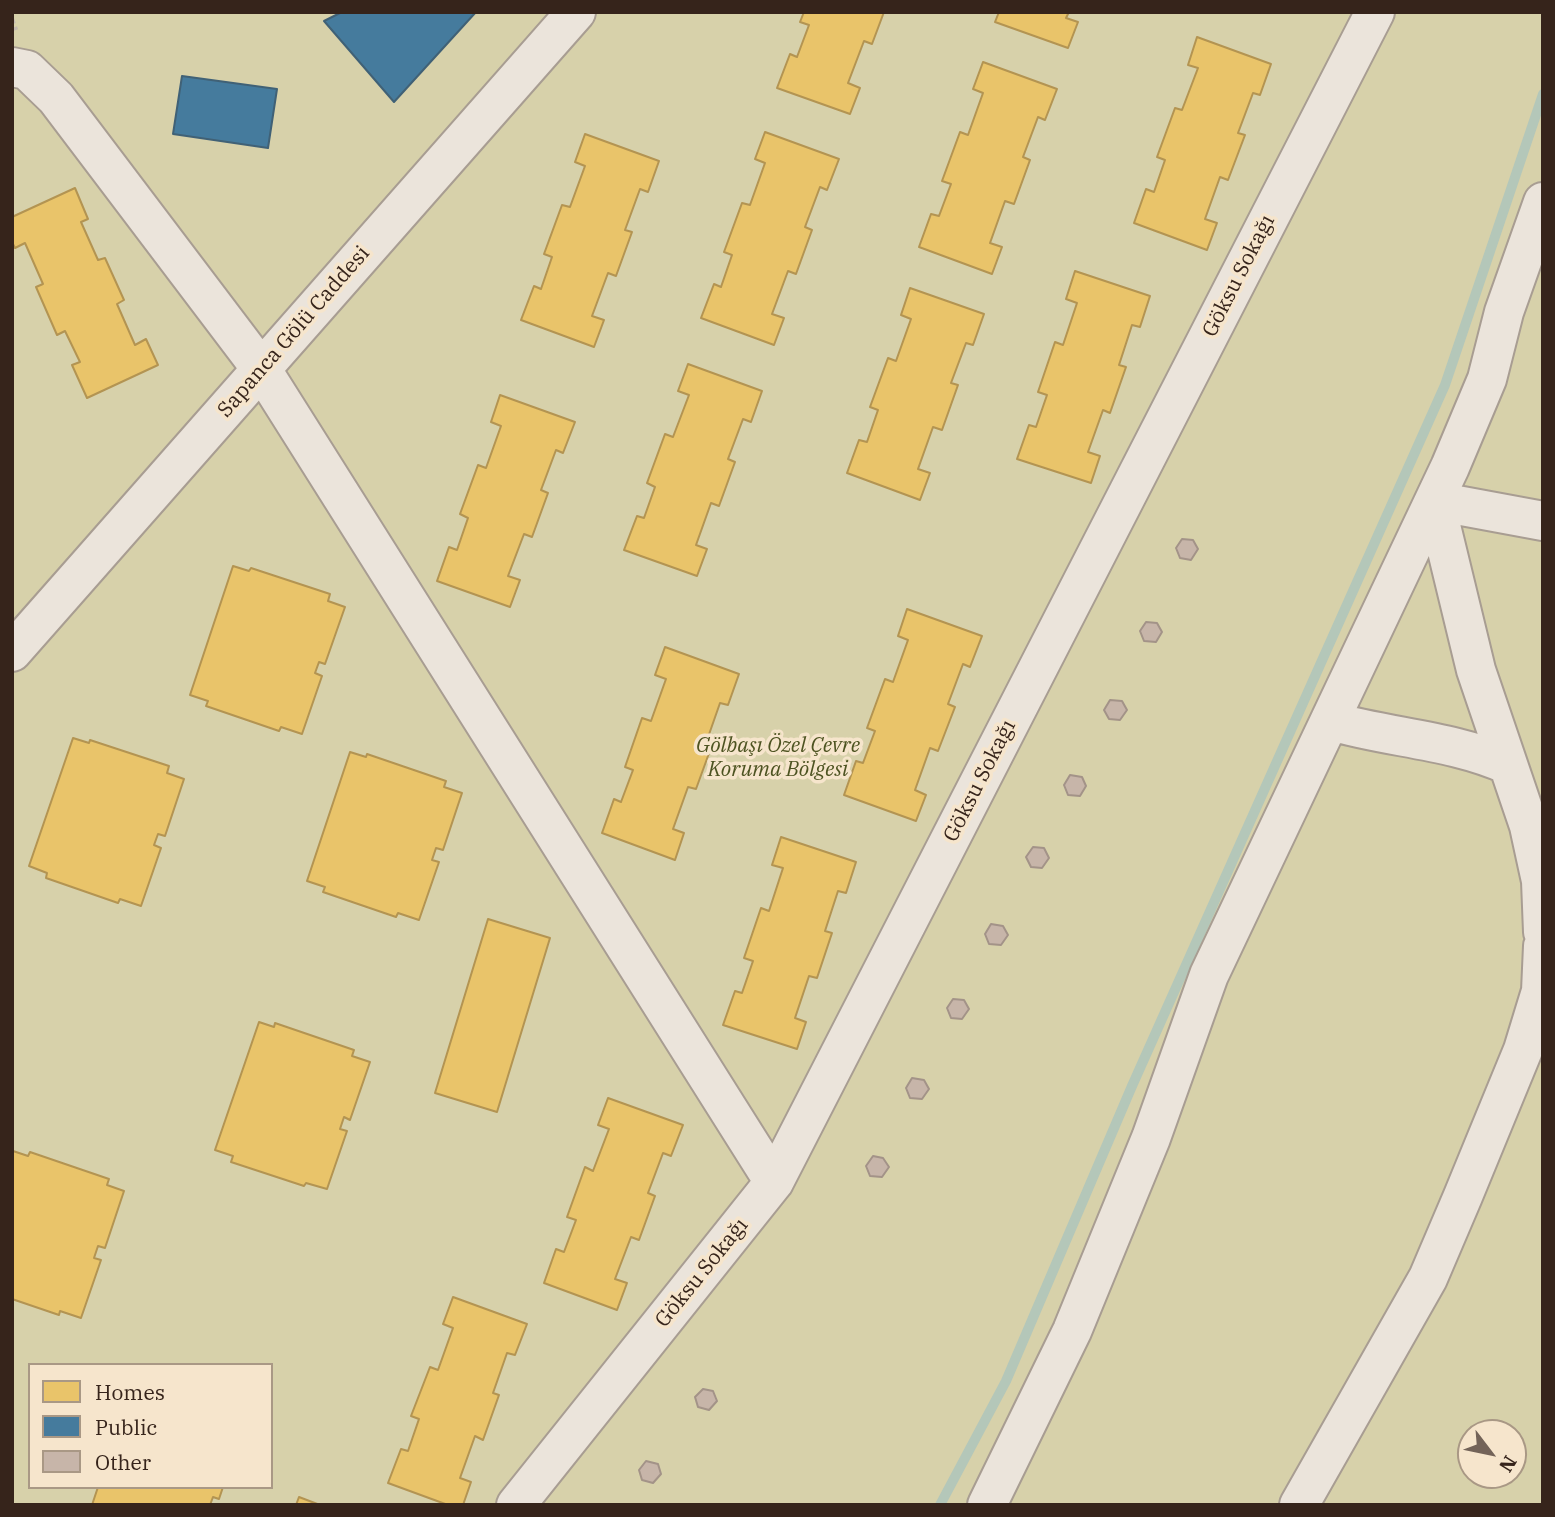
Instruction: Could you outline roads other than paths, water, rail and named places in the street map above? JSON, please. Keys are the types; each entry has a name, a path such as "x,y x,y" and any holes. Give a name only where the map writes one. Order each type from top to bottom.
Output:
{"street":[{"name":"Sapanca Gölü Caddesi","path":"12,652 576,12"},
{"name":"Göksu Sokağı","path":"516,1505 774,1182 1375,12"},
{"path":"12,67 27,70 56,98 262,370 774,1182"},
{"path":"987,1505 1072,1331 1151,1138 1209,975 1435,501 1487,379 1504,312 1543,202"},
{"path":"1435,501 1543,521"},
{"path":"1435,501 1464,628 1529,825 1541,881 1543,933"},
{"path":"1331,721 1392,736 1475,750 1508,765"},
{"path":"1298,1505 1428,1278 1523,1050 1541,991 1543,946"}],"waterway":[{"path":"940,1505 1006,1381 1132,1086 1445,385 1543,94"}],"park label":[{"name":"Gölbaşı Özel Çevre Koruma Bölgesi","path":"778,758"}]}
